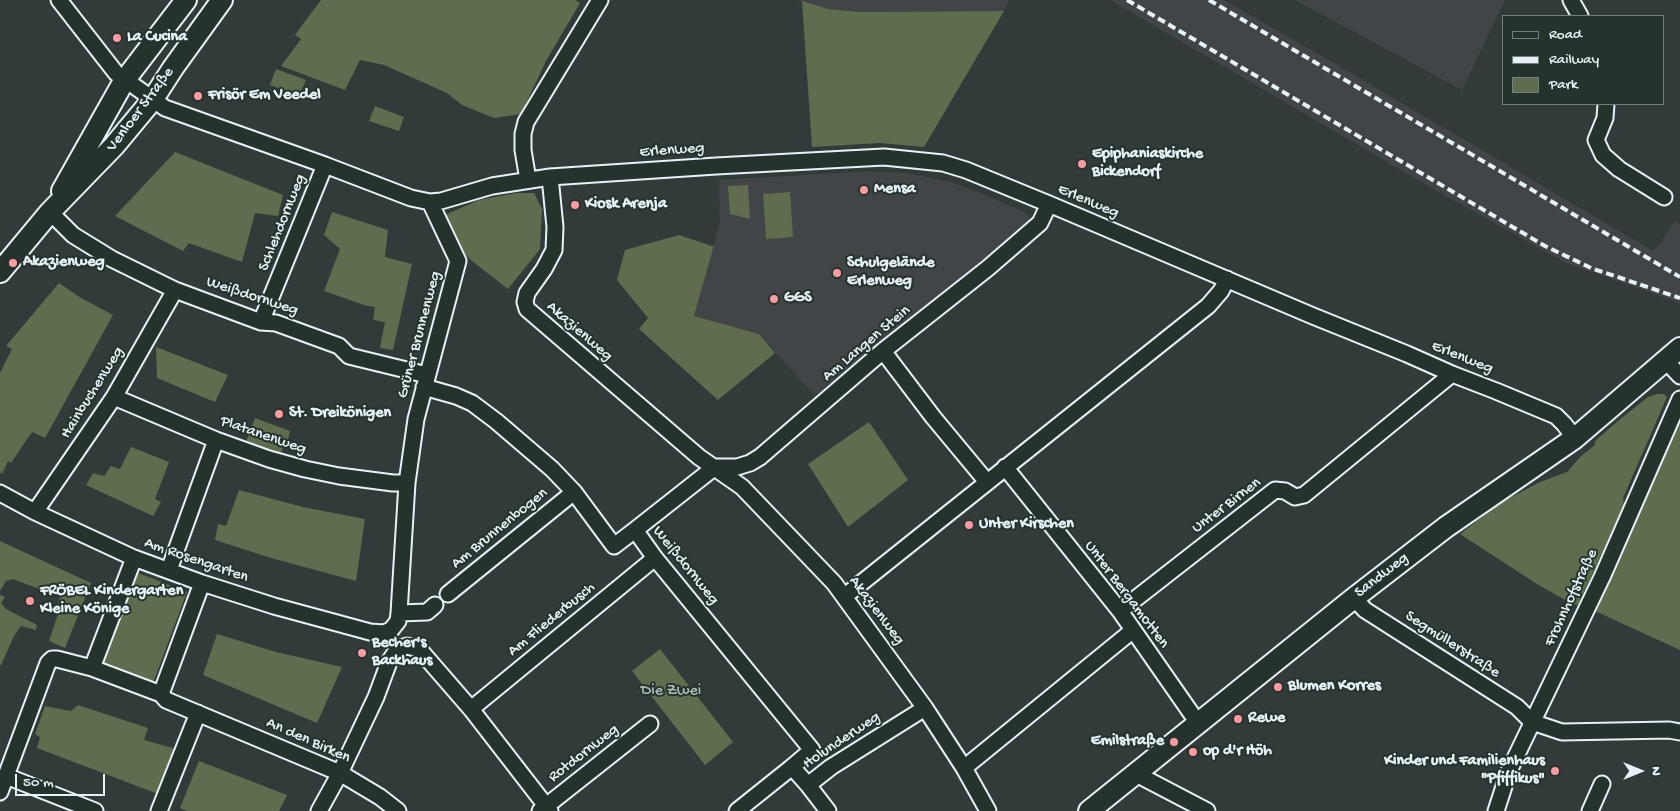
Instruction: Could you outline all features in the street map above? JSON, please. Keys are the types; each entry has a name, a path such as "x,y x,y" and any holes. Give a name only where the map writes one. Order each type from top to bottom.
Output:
{"street":[{"path":"59,0 116,73 124,81 165,108 411,198 430,202 451,199 492,186 550,177"},
{"name":"Venloer Straße","path":"50,212 124,81 186,0"},
{"name":"Venloer Straße","path":"0,272 50,212 114,146 153,99 222,0"},
{"path":"528,180 523,150 523,134 526,122 600,0"},
{"path":"1571,0 1579,15"},
{"path":"1606,105 1605,118 1596,140 1603,155 1619,169 1664,197"},
{"name":"Erlenweg","path":"550,177 822,159 884,157 943,163 966,170 1049,204 1556,416 1575,438"},
{"name":"Schlehdornweg","path":"261,322 325,165"},
{"name":"Akazienweg","path":"550,177 555,227 554,250 544,269 527,293 525,302 527,309 698,457 742,487 845,596 925,708 964,768 988,811"},
{"name":"Grüner Brunnenweg","path":"391,630 398,621 408,483 416,419 458,261 430,202"},
{"name":"Am Langen Stein","path":"715,467 738,467 760,457 883,351 988,268 1040,223 1049,204"},
{"name":"Weißdornweg","path":"50,212 73,236 112,259 175,290 261,322 276,323 338,346 350,356 426,381 472,403 529,449 574,492 614,546 634,530 654,558 812,750 792,767"},
{"path":"845,596 1208,306 1221,291 1227,279"},
{"name":"Hainbuchenweg","path":"35,512 114,397 175,290"},
{"path":"883,351 933,418 987,482"},
{"path":"1673,354 1680,376"},
{"name":"Sandweg","path":"1089,811 1354,598 1446,527 1575,438 1673,354"},
{"name":"Unter Birnen","path":"1120,612 1275,490 1285,491 1295,497 1304,495 1452,374"},
{"name":"Platanenweg","path":"114,397 216,440 269,459 305,469 348,477 408,483"},
{"name":"Frohnhofstraße","path":"1496,811 1509,771 1603,575 1680,399"},
{"path":"169,570 216,440"},
{"path":"634,530 715,467"},
{"name":"Unter Bergamotten","path":"1005,468 1120,612 1198,723"},
{"name":"Am Brunnenbogen","path":"448,594 574,492"},
{"name":"Am Rosengarten","path":"0,493 35,512 134,558 202,583 274,606 370,632 384,633 391,630"},
{"path":"92,668 134,558"},
{"name":"Am Fliederbusch","path":"471,709 654,558"},
{"path":"161,694 202,583"},
{"name":"Segmüllerstraße","path":"1354,598 1365,610 1517,707 1532,722"},
{"path":"399,612 427,612 435,605"},
{"path":"964,768 1132,631"},
{"path":"319,811 340,773 376,697 390,662 395,653 407,646 419,649 471,709 545,809"},
{"name":"An den Birken","path":"6,776 48,663 52,659 92,668 161,694 166,700 340,773 380,797 398,811"},
{"name":"Holunderweg","path":"737,811 792,767 808,785 831,767 925,708"},
{"path":"159,811 198,713"},
{"path":"1532,722 1562,732 1669,730 1680,732"},
{"name":"Rotdornweg","path":"545,809 650,724"},
{"path":"1138,771 1144,778 1207,811"},
{"path":"0,792 6,776 95,811"},
{"path":"1590,811 1602,784"},
{"path":"808,785 828,811"}],"shaded area":[{"path":"796,0 1009,0 1004,11 859,12 828,9"},
{"path":"1110,0 1224,0 1653,251 1675,221 1680,224 1680,304 1566,263 1430,187"},
{"path":"1295,0 1505,0 1462,90"},
{"name":"Schulgelände Erlenweg","path":"869,171 906,173 947,181 1025,212 1029,217 1029,222 814,395 759,334 694,316 720,222 719,180"}],"green space":[{"path":"321,0 575,0 580,3 546,61 521,114 494,118 462,105 447,93 384,65 360,60 345,90 281,66 301,39 295,35"},
{"path":"802,1 828,9 859,12 1004,11 924,147 880,143 812,147"},
{"path":"276,69 306,80 299,96 270,85"},
{"path":"375,106 404,117 399,131 369,121"},
{"path":"175,152 283,195 278,216 255,213 242,262 189,243 183,251 115,216"},
{"path":"748,185 750,219 730,214 728,186"},
{"path":"790,192 793,237 766,239 763,194"},
{"path":"516,193 534,193 542,209 540,249 508,289 463,252 445,215 479,200"},
{"path":"332,212 388,230 385,257 412,264 393,350 380,348 385,322 373,320 375,307 324,291 340,249 324,235"},
{"path":"679,235 712,246 714,245 694,316 759,334 775,353 718,400 639,329 648,318 617,280 625,250"},
{"path":"59,283 81,298 113,315 45,438 32,432 11,463 8,461 2,474 0,472 0,373 12,349 6,346"},
{"path":"156,347 228,375 215,402 157,378"},
{"path":"1664,394 1667,397 1623,498 1624,506 1578,605 1574,605 1537,584 1460,534 1502,502 1540,482 1567,472 1581,456 1594,446 1596,440 1648,397"},
{"path":"255,418 290,431 286,448 283,447 281,453 246,442"},
{"path":"1680,418 1680,650 1595,611"},
{"path":"869,422 908,480 848,527 808,464"},
{"path":"131,447 169,462 155,499 161,502 153,516 86,485 93,473 104,476 111,466 120,469"},
{"path":"239,490 303,507 365,519 356,581 271,558 215,540 218,524 226,526"},
{"path":"0,541 91,583 65,648 49,641 58,614 60,597 13,579 6,581 0,591"},
{"path":"133,571 187,592 153,683 99,662"},
{"path":"0,595 5,597 1,603 6,609 37,625 36,630 21,626 14,636 1,665 0,665"},
{"path":"217,634 276,652 342,667 317,723 203,675"},
{"name":"Die Zwei","path":"660,649 733,742 705,765 632,671"},
{"path":"78,705 148,728 144,740 176,749 158,794 37,748 40,737 35,734 45,706 71,711"},
{"path":"199,761 287,795 279,811 187,811 180,808"}],"railway":[{"path":"1127,0 1545,246 1591,268 1680,298"},
{"path":"1209,0 1680,277"}],"place":[{"name":"La Cucina","path":"117,38"},
{"name":"Frisör Em Veedel","path":"198,96"},
{"name":"Epiphaniaskirche Bickendorf","path":"1082,164"},
{"name":"Mensa","path":"864,190"},
{"name":"Kiosk Arenja","path":"575,205"},
{"name":"Akazienweg","path":"13,263"},
{"name":"Schulgelände Erlenweg","path":"837,273"},
{"name":"GGS","path":"774,299"},
{"name":"St. Dreikönigen","path":"279,414"},
{"name":"Unter Kirschen","path":"969,525"},
{"name":"FRÖBEL Kindergarten Kleine Könige","path":"30,601"},
{"name":"Becher's Backhaus","path":"362,653"},
{"name":"Blumen Korres","path":"1278,687"},
{"name":"Rewe","path":"1238,719"},
{"name":"Emilstraße","path":"1174,742"},
{"name":"op d'r Höh","path":"1193,752"},
{"name":"Kinder und Familienhaus \"Pfiffikus\"","path":"1555,771"}]}
